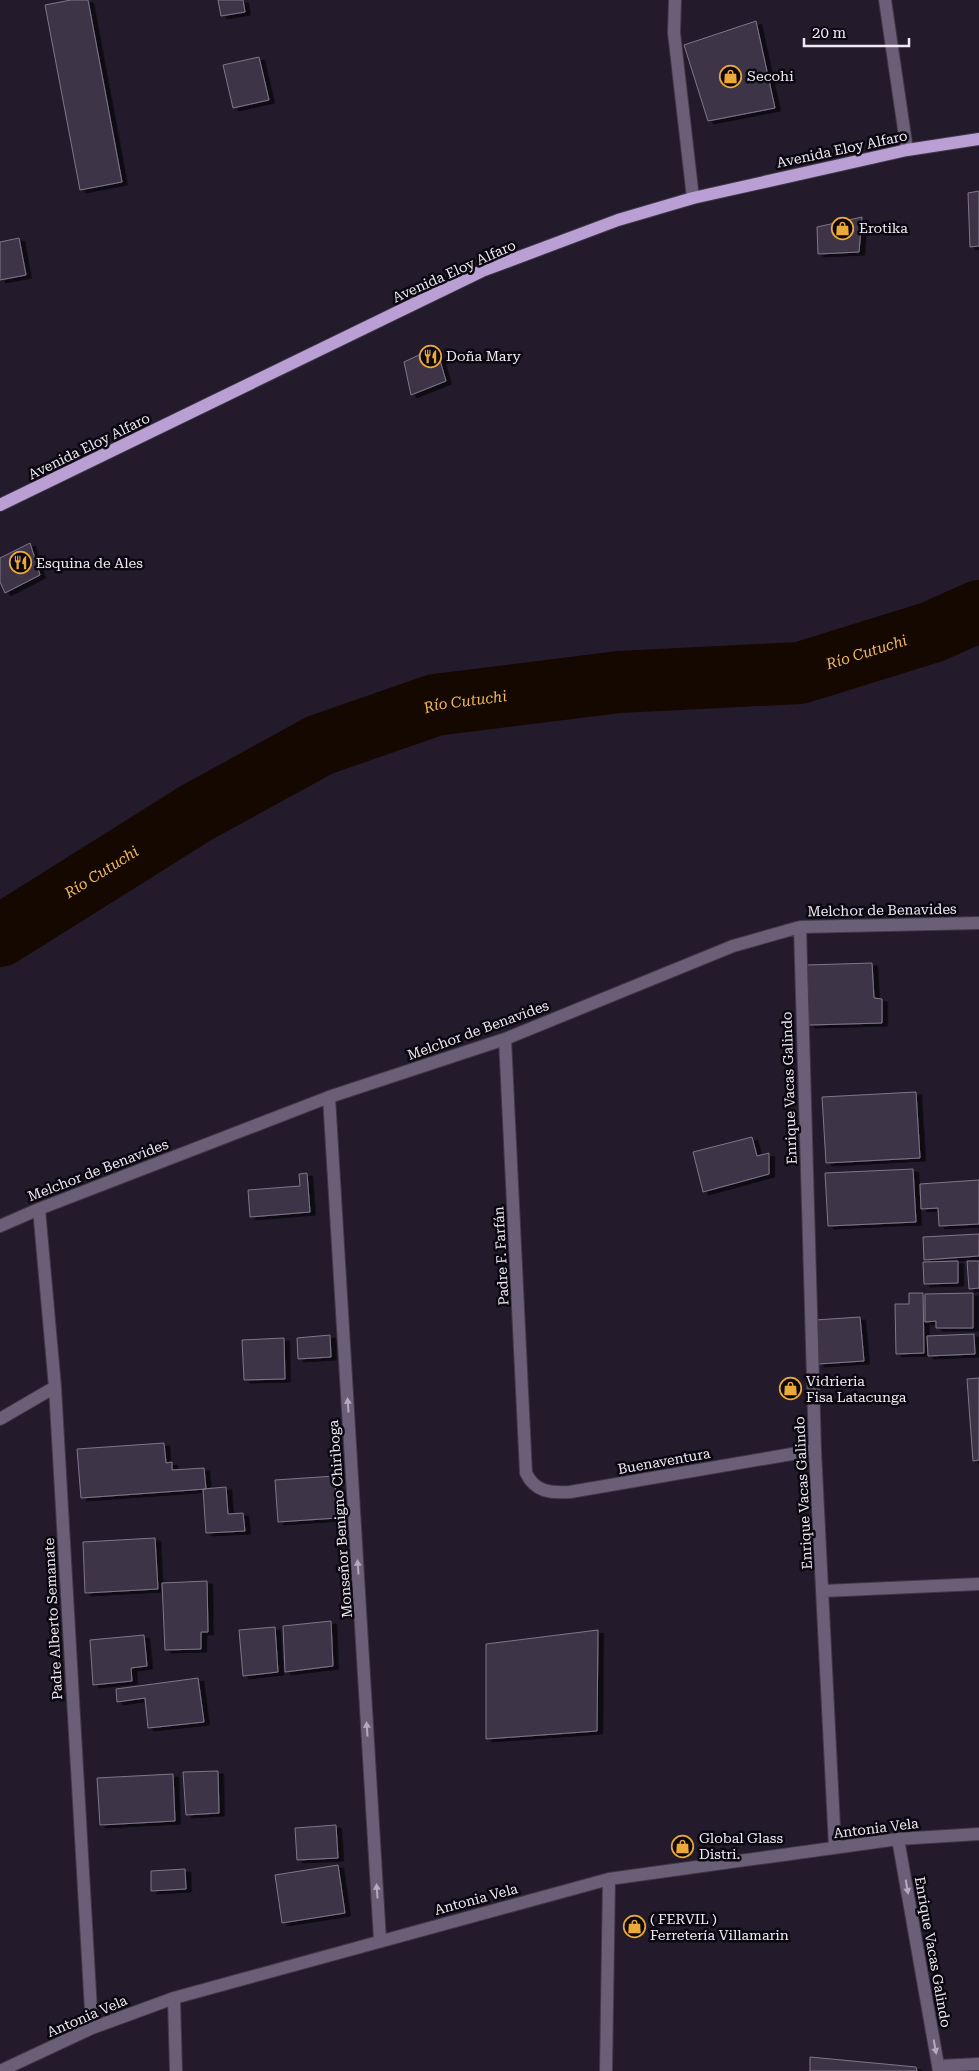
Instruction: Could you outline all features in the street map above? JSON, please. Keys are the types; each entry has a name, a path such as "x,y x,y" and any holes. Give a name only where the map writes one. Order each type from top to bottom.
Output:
{"main road":[{"name":"Avenida Eloy Alfaro","path":"0,505 482,271 618,220 693,198 907,150 979,139"}],"street":[{"path":"675,0 674,32 693,198"},
{"path":"885,0 907,150"},
{"name":"Melchor de Benavides","path":"0,1226 39,1209 329,1097 505,1039 733,946 800,927 979,923"},
{"name":"Enrique Vacas Galindo","path":"800,927 815,1450 834,1847"},
{"name":"Padre F. Farfán","path":"505,1039 526,1473"},
{"name":"Monseñor Benigno Chiriboga","path":"329,1097 380,1940"},
{"name":"Padre Alberto Semanate","path":"39,1209 55,1387 92,2028"},
{"path":"0,1419 55,1387"},
{"name":"Buenaventura","path":"526,1473 531,1483 540,1490 570,1492 815,1450"},
{"path":"823,1591 979,1584"},
{"name":"Antonia Vela","path":"0,2071 92,2028 174,1998 380,1940 609,1879 898,1838 979,1834"},
{"name":"Enrique Vacas Galindo","path":"898,1838 939,2069"},
{"path":"606,2071 609,1879"},
{"path":"174,1998 176,2071"},
{"path":"939,2069 979,2064"}],"building":[{"path":"71,0 88,0 122,182 80,190 45,5"},
{"path":"218,0 243,0 245,12 221,16"},
{"name":"Secohi","path":"756,21 775,108 708,121 684,45"},
{"path":"259,57 269,100 233,108 223,65"},
{"path":"979,191 979,246 970,247 968,193"},
{"path":"862,217 859,252 818,254 817,227"},
{"path":"19,238 26,275 0,280 0,242"},
{"path":"436,347 446,381 411,395 404,362"},
{"path":"30,543 40,575 5,593 0,582 0,558"},
{"path":"872,963 874,998 882,999 882,1023 809,1025 807,965"},
{"path":"916,1092 920,1158 826,1163 822,1097"},
{"path":"752,1137 757,1156 769,1153 769,1174 703,1192 693,1152"},
{"path":"913,1169 916,1222 828,1226 825,1173"},
{"path":"307,1173 310,1212 250,1217 248,1190 300,1186 299,1174"},
{"path":"979,1180 979,1224 939,1226 938,1208 921,1209 920,1184"},
{"path":"979,1234 979,1256 924,1260 923,1237"},
{"path":"958,1261 958,1283 924,1284 923,1262"},
{"path":"967,1261 979,1261 979,1288 969,1289"},
{"path":"909,1293 923,1293 924,1353 896,1354 895,1304 909,1304"},
{"path":"973,1293 973,1328 936,1328 936,1321 925,1322 925,1294"},
{"path":"860,1317 864,1361 818,1364 815,1320"},
{"path":"974,1334 975,1354 928,1356 927,1336"},
{"path":"330,1335 331,1357 298,1359 297,1338"},
{"path":"284,1338 285,1379 244,1380 242,1340"},
{"path":"979,1378 979,1460 973,1461 967,1379"},
{"path":"164,1443 166,1463 172,1462 172,1470 204,1468 206,1489 81,1498 77,1449"},
{"path":"335,1476 337,1518 278,1522 275,1480"},
{"path":"226,1487 228,1514 243,1513 245,1531 206,1533 203,1489"},
{"path":"155,1538 158,1589 85,1593 83,1542"},
{"path":"207,1581 208,1632 201,1632 201,1649 165,1650 162,1583"},
{"path":"331,1621 333,1666 285,1672 283,1626"},
{"path":"275,1627 278,1672 243,1676 239,1630"},
{"path":"598,1630 597,1731 486,1739 486,1644"},
{"path":"144,1635 147,1666 131,1668 132,1681 93,1685 90,1640"},
{"path":"198,1678 204,1722 148,1728 145,1698 117,1702 116,1689"},
{"path":"218,1771 219,1813 186,1815 183,1772"},
{"path":"173,1774 175,1821 100,1825 97,1778"},
{"path":"336,1825 338,1858 297,1860 295,1828"},
{"path":"338,1865 345,1913 282,1923 275,1875"},
{"path":"185,1869 186,1889 151,1891 151,1871"},
{"path":"810,2057 916,2067 917,2071 810,2071"}],"waterway":[{"name":"Río Cutuchi","path":"0,936 196,813 320,745 435,705 619,682 800,673 932,632 979,611"}],"place":[{"name":"Secohi","path":"731,76"},
{"name":"Erotika","path":"843,228"},
{"name":"Doña Mary","path":"430,356"},
{"name":"Esquina de Ales","path":"20,563"},
{"name":"Vidrieria Fisa Latacunga","path":"790,1389"},
{"name":"Global Glass Distri.","path":"683,1846"},
{"name":"( FERVIL ) Ferretería Villamarin","path":"634,1927"}]}
